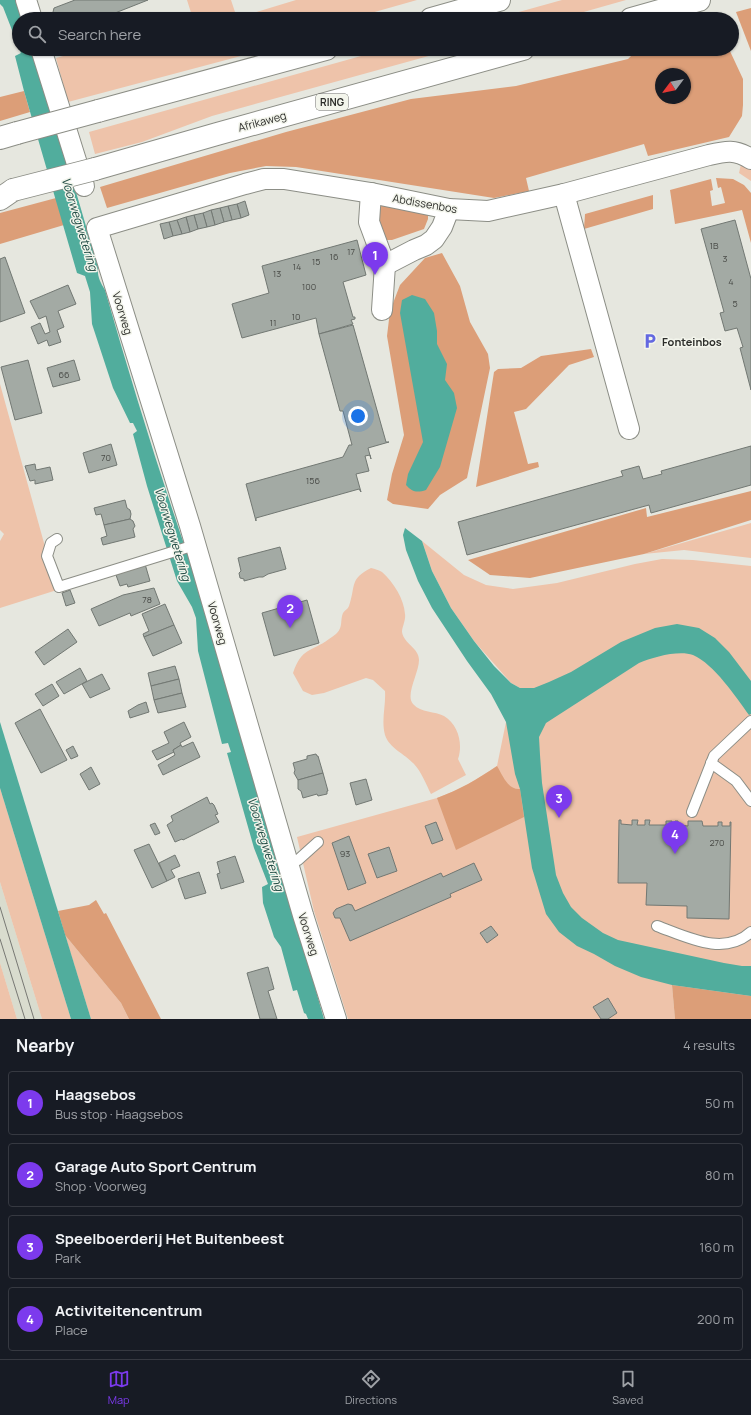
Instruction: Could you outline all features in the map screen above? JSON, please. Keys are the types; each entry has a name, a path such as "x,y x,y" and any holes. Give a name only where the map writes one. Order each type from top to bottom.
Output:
{"main road":[{"path":"456,12 499,0"},
{"path":"656,12 699,0"},
{"path":"9,135 300,56"},
{"name":"Afrikaweg","path":"4,194 89,177 217,134 498,56"}],"street":[{"path":"26,0 30,12"},
{"path":"44,56 89,177"},
{"name":"Abdissenbos","path":"97,228 245,184 264,180 284,179 371,193 449,209 488,211 564,194 702,156 729,151 742,153 751,159"},
{"path":"371,193 369,222 385,265 382,310"},
{"path":"564,194 629,429"},
{"path":"385,265 426,245 434,239 442,227 449,209"},
{"name":"Voorweg","path":"97,228 195,545 303,916 336,1019"}],"lane":[{"path":"57,539 51,543 47,556 59,587 195,545"},
{"path":"692,812 714,756 751,721"},
{"path":"711,763 736,782 751,801"},
{"path":"288,862 298,860 318,842"},
{"path":"657,926 701,942 719,945 744,938 751,932"}],"shaded area":[{"path":"187,0 231,0 235,12 191,12"},
{"path":"296,0 417,0 375,12 257,12"},
{"path":"562,0 626,0 584,12 519,12"},
{"path":"751,8 751,51 739,20 739,12 736,12"},
{"path":"63,56 241,56 68,102 56,58"},
{"path":"361,56 429,56 212,116 142,142 95,154 89,132"},
{"path":"631,56 732,56 743,79 742,116 729,137 648,156 644,144 526,178 529,191 494,198 296,167 266,166 230,173 107,208 100,187 286,132 411,99 516,86 628,59"},
{"path":"24,91 30,112 0,121 0,97"},
{"path":"741,164 751,168 751,181 739,173"},
{"path":"716,178 733,179 744,185 751,193 751,243 742,210 675,224 670,190 711,179 713,190 710,191 712,206 725,203 721,187 718,188"},
{"path":"653,195 653,209 584,229 585,214"},
{"path":"56,198 64,225 0,244 0,213"},
{"path":"373,200 428,211 428,219 424,229 392,240 385,240"},
{"path":"442,253 460,286 470,322 488,354 490,368 467,478 440,495 428,509 393,504 387,500 392,474 404,435 387,336 390,311 400,285 425,258"},
{"path":"591,349 594,357 569,365 526,409 514,412 528,464 538,462 539,467 476,487 494,372 498,369 521,368 541,356"},
{"path":"0,384 57,590 0,608 0,541 4,534 0,530"},
{"path":"751,491 751,520 644,554 530,578 490,575 468,560 646,508 647,517"},
{"path":"751,523 751,558 684,550 644,554"},
{"path":"422,541 464,575 486,585 513,589 557,583 662,559 693,560 751,566 751,996 672,985 675,1019 348,1019 314,911 297,837 437,798 461,788 483,775 497,766 506,722 533,688 520,688 511,683 474,641 451,608 432,571"},
{"path":"371,568 381,571 386,576 398,592 403,603 405,616 402,632 403,636 417,652 419,660 411,690 411,700 413,704 420,709 440,714 449,720 456,730 460,742 458,759 466,775 431,794 417,767 387,740 383,724 385,691 373,680 366,678 324,693 312,695 303,691 293,673 296,665 303,655 339,631 343,613 349,606 356,580 364,572"},
{"path":"497,766 509,785 516,789 520,789 524,817 456,850 437,798 468,784"},
{"path":"0,788 71,1019 42,1019 0,882"},
{"path":"0,882 42,1019 17,1019 0,963"},
{"path":"96,900 104,914 106,913 161,1019 129,1019 121,1003 65,935 58,911 89,905"},
{"path":"65,935 121,1003 129,1019 91,1019"},
{"path":"0,963 17,1019 0,1019"},
{"path":"672,985 751,996 751,1019 675,1019"}],"water":[{"path":"0,0 20,0 24,12 12,12 12,30 3,7 0,4"},
{"name":"Voorwegwetering","path":"15,56 37,56 70,162 76,192 98,267 99,279 105,290 166,492 208,611 324,1019 308,1019 304,1013 297,990 293,991 281,947 274,937 263,903 262,887 268,884 254,848 227,753 231,752 228,743 222,744 198,651 196,618 192,607 177,581 147,486 133,434 137,431 133,423 130,423 113,388 92,324 90,292 85,276 77,273"},
{"path":"412,295 425,299 434,313 437,331 437,344 447,364 445,380 454,393 457,408 440,467 426,490 417,492 410,489 406,485 408,474 423,442 400,313 402,300"},
{"path":"405,528 422,541 432,571 451,608 474,641 494,666 511,683 520,688 534,688 549,682 571,672 621,642 655,628 677,624 699,628 715,638 729,652 751,681 751,714 749,715 717,673 701,659 693,655 681,653 651,659 639,663 546,723 539,737 542,783 556,875 563,893 571,907 582,918 603,933 618,940 724,963 751,966 751,996 672,985 641,977 615,966 577,946 559,932 546,914 532,868 520,789 515,774 506,722 491,694 432,608 418,581 406,550 403,535"},
{"path":"0,722 91,1019 71,1019 0,788"}],"building":[{"path":"75,0 148,0 118,12 53,12 54,8"},
{"path":"245,201 249,215 241,218 237,204"},
{"path":"237,204 241,218 232,220 228,206"},
{"path":"228,206 232,220 224,222 220,208"},
{"path":"220,208 224,222 215,225 211,210"},
{"path":"211,210 215,225 207,227 203,213"},
{"path":"203,213 207,227 198,229 194,215"},
{"path":"194,215 198,229 190,232 186,217"},
{"path":"186,217 190,232 182,234 177,220"},
{"path":"177,220 182,234 173,236 169,222"},
{"path":"735,220 751,279 751,390 740,348 743,347 737,328 725,331 720,313 724,312 701,229"},
{"path":"169,222 173,236 164,239 160,224"},
{"path":"357,240 366,275 343,282 353,317 355,317 355,319 351,320 353,324 319,334 316,318 242,338 232,304 269,293 262,266"},
{"path":"5,257 25,313 0,322 0,259"},
{"path":"68,285 76,304 58,311 64,327 57,330 61,342 49,346 47,340 38,344 31,327 40,323 45,334 50,332 46,316 39,319 30,301"},
{"path":"353,325 386,442 389,442 368,448 370,455 365,456 369,471 356,474 361,492 359,489 256,518 256,521 246,484 343,457 349,445 352,445 343,411 340,411 319,334"},
{"path":"28,360 42,413 15,420 1,367"},
{"path":"74,360 80,380 53,387 47,368"},
{"path":"111,444 117,465 89,473 83,453"},
{"path":"751,446 751,485 651,513 649,505 467,555 458,522 623,476 621,471 639,466 643,479 662,474 661,471"},
{"path":"35,464 36,470 50,467 53,480 35,484 35,480 30,481 25,466"},
{"path":"125,500 127,508 130,510 130,519 104,525 101,514 96,515 94,508"},
{"path":"130,519 133,521 135,526 133,529 135,537 103,545 101,538 107,536 104,525"},
{"path":"280,547 286,569 263,577 244,581 244,579 240,578 239,573 241,571 238,558"},
{"path":"145,564 150,581 128,587 127,584 120,586 116,575 124,572 123,570"},
{"path":"154,588 160,604 131,616 130,613 99,626 91,609 123,595"},
{"path":"70,590 75,603 66,606 62,593"},
{"path":"307,600 319,643 274,656 262,613"},
{"path":"165,604 174,625 144,637 143,634 149,631 142,614"},
{"path":"174,625 182,643 153,656 144,637"},
{"path":"68,629 77,642 44,665 35,652"},
{"path":"175,666 179,679 151,686 148,673"},
{"path":"80,668 87,681 64,694 56,682"},
{"path":"102,674 110,689 90,698 82,684"},
{"path":"179,679 182,693 154,700 151,686"},
{"path":"52,684 59,696 43,706 35,694"},
{"path":"182,693 186,707 158,713 154,700"},
{"path":"146,702 149,712 130,718 128,711"},
{"path":"40,709 67,760 41,773 15,723"},
{"path":"184,722 191,737 180,743 181,745 173,750 174,752 157,760 152,751 169,743 164,732"},
{"path":"193,742 200,757 163,775 158,765 175,755 173,750 181,745 182,747"},
{"path":"73,746 78,756 71,759 66,750"},
{"path":"316,754 323,773 298,780 294,773 295,770 293,763 307,759 307,756"},
{"path":"91,767 100,784 89,790 80,774"},
{"path":"323,773 328,791 327,794 318,796 317,794 303,798 301,791 298,789 298,780"},
{"path":"366,779 372,800 356,805 350,783"},
{"path":"207,797 210,804 212,803 214,805 218,814 215,815 219,822 183,840 182,839 175,842 167,825 173,821 171,816"},
{"path":"619,820 621,820 621,824 632,825 632,820 638,820 637,825 645,825 645,820 650,820 649,825 666,825 666,821 672,821 672,825 675,825 675,821 678,821 678,825 688,826 688,821 702,821 703,826 718,826 718,822 722,822 722,826 730,826 731,822 729,919 687,918 687,906 646,905 647,883 618,883"},
{"path":"436,822 443,840 432,844 425,826"},
{"path":"155,823 160,833 155,835 150,825"},
{"path":"349,836 366,883 348,890 332,843"},
{"path":"149,844 167,881 152,888 134,850"},
{"path":"389,847 397,871 377,878 368,854"},
{"path":"175,855 180,866 171,870 175,877 167,881 159,863"},
{"path":"235,856 244,882 221,889 217,874 220,873 217,862"},
{"path":"474,863 482,880 450,894 451,897 350,941 340,918 335,918 333,913 336,909 348,904 352,905 355,911 441,873 443,877"},
{"path":"199,872 206,893 185,899 178,879"},
{"path":"491,926 498,935 487,943 480,933"},
{"path":"268,967 274,989 268,991 277,1019 260,1019 247,973"},
{"path":"608,998 617,1013 608,1019 601,1019 593,1007"}],"tram line":[{"path":"0,907 34,1019"},
{"path":"0,939 25,1019"}],"place":[{"name":"Haagsebos","path":"375,275"},
{"name":"Fonteinbos","path":"650,341"},
{"name":"Garage Auto Sport Centrum","path":"290,628"},
{"name":"Speelboerderij Het Buitenbeest","path":"559,818"},
{"name":"Activiteitencentrum","path":"675,854"}]}
